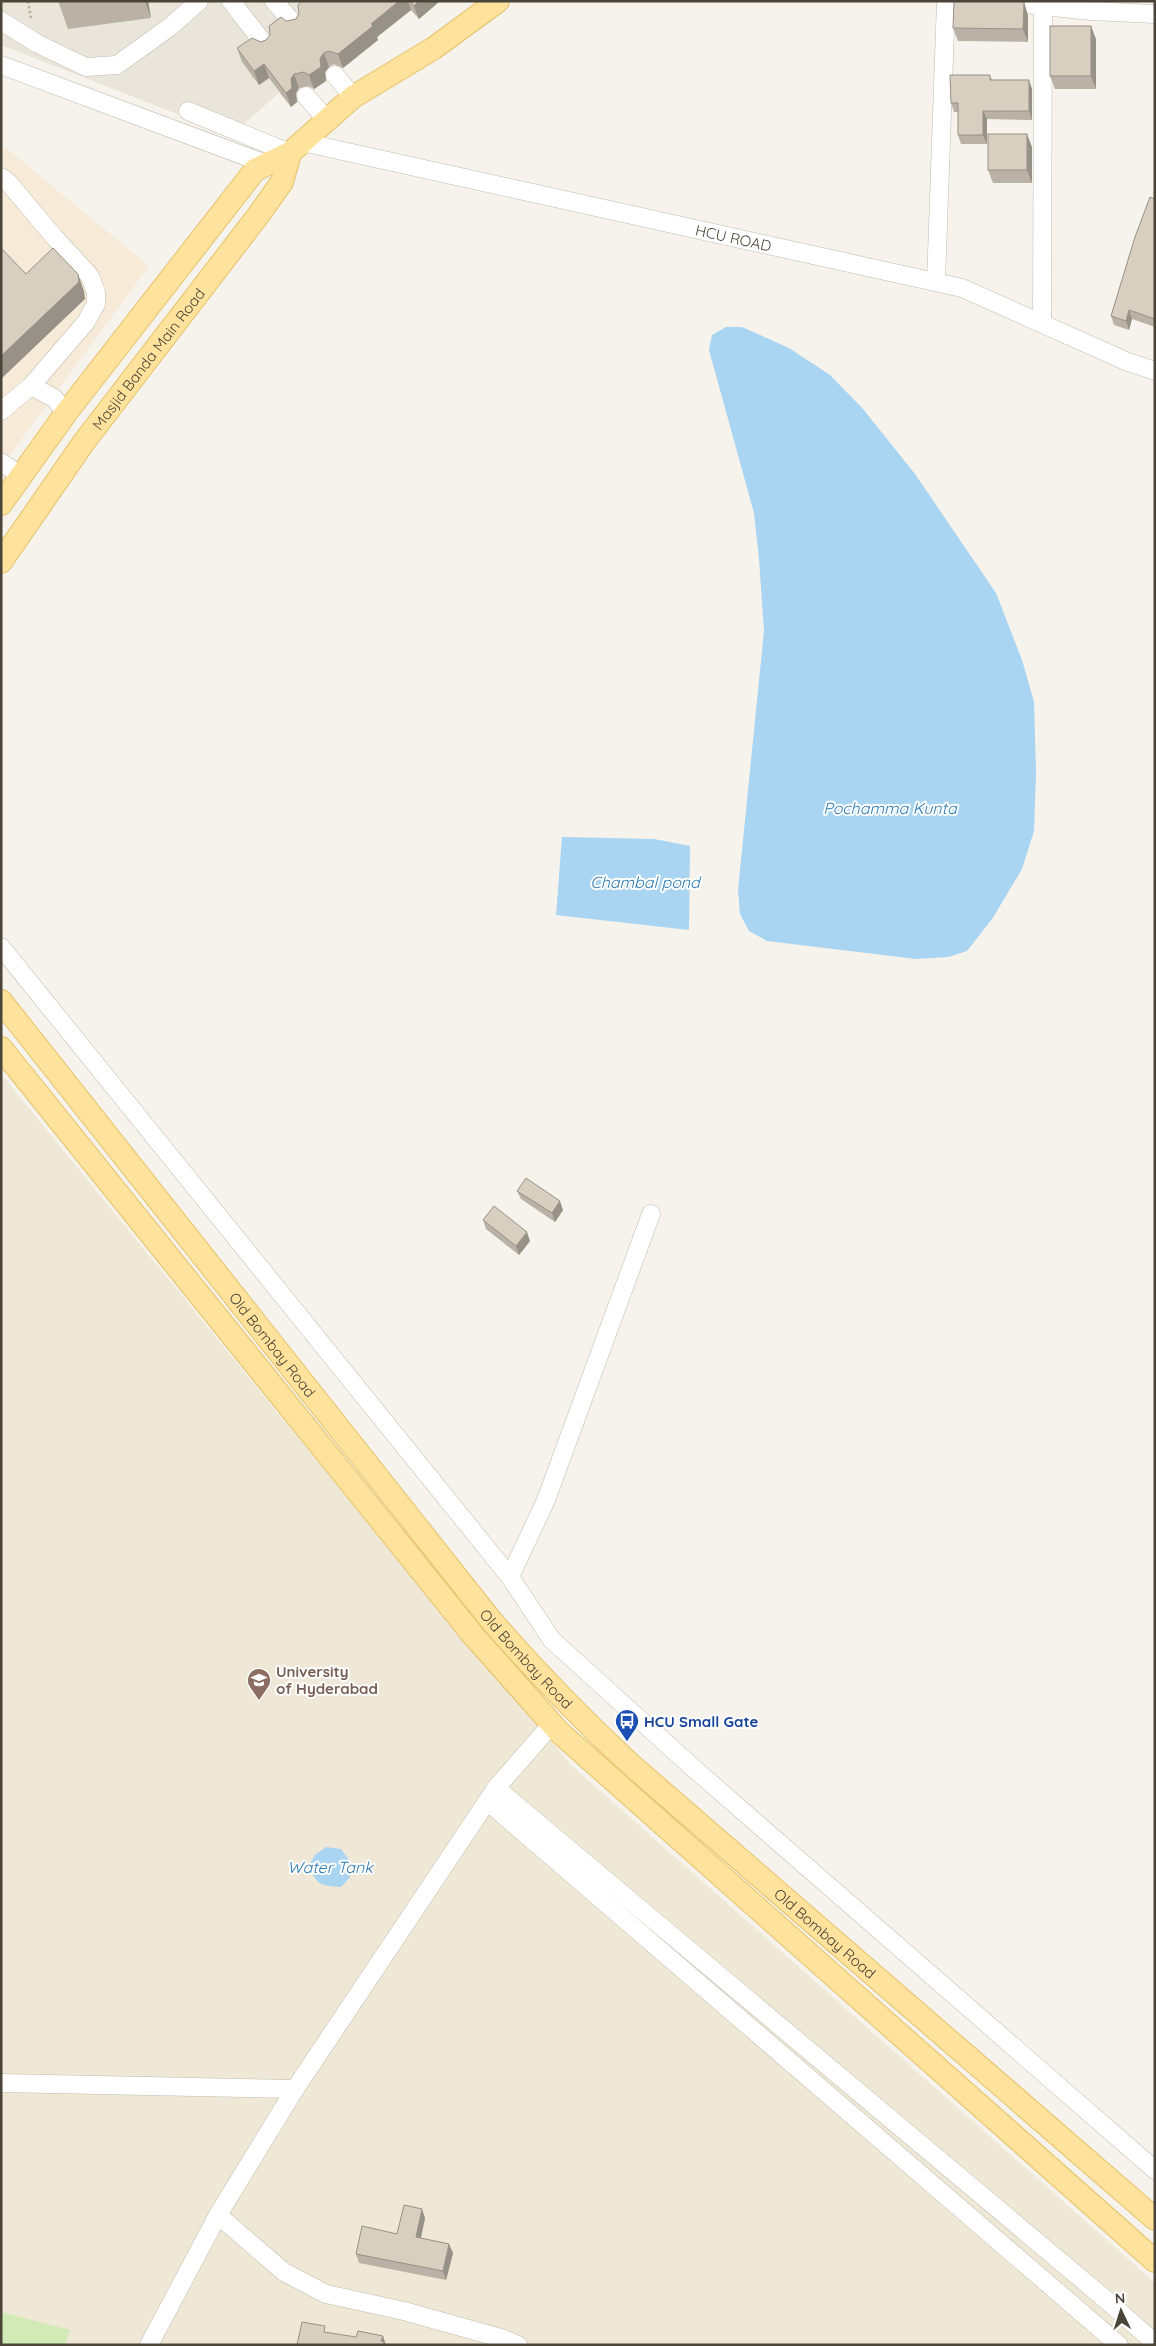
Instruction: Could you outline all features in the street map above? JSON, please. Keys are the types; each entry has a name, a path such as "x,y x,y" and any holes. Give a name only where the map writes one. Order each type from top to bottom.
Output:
{"main road":[{"path":"1,504 66,413 249,176 255,170 296,148 354,97 434,48 498,1"},
{"name":"Masjid Banda Main Road","path":"1,562 84,442 282,182 296,148"},
{"name":"Old Bombay Road","path":"1,1001 526,1662 629,1763 1155,2219"},
{"name":"Old Bombay Road","path":"1,1048 472,1634 552,1724 620,1788 1155,2261"}],"street":[{"path":"1,21 38,44 86,67 117,65 172,26 199,1"},
{"path":"231,1 265,45"},
{"path":"274,1 294,24"},
{"path":"936,282 946,1"},
{"path":"996,1 1043,6 1091,6 1155,14"},
{"path":"1042,322 1043,6"},
{"path":"1,65 266,164"},
{"path":"335,75 354,97"},
{"path":"306,96 327,120"},
{"name":"HCU ROAD","path":"188,111 296,148 962,288 1042,322 1128,362 1155,371"},
{"path":"1,177 8,182 90,276 96,292 96,304 86,322 31,386 1,411"},
{"path":"31,386 54,398 66,413"},
{"path":"1,462 21,476"},
{"path":"1,947 510,1577 552,1640 691,1766 1155,2170"},
{"path":"510,1577 546,1500 651,1214"},
{"path":"148,2345 218,2215 295,2089 491,1795 552,1724"},
{"path":"491,1795 1104,2298 1155,2343"},
{"path":"491,1795 1119,2345"},
{"path":"1,2083 295,2089"},
{"path":"218,2215 284,2272 326,2294 413,2314 504,2339 518,2345"}],"shaded area":[{"path":"1,1 305,1 353,60 291,107 279,93 231,135 1,45"},
{"path":"5,147 149,266 9,456 1,464 1,151"},
{"name":"University of Hyderabad","path":"1,1074 459,1635 573,1767 1155,2283 1155,2345 1,2345"}],"green space":[{"path":"1,2312 70,2330 65,2345 1,2345"}],"water":[{"name":"Pochamma Kunta","path":"726,327 742,327 789,348 830,375 863,409 915,474 996,593 1022,660 1034,702 1036,773 1034,831 1022,869 992,919 967,951 948,957 916,959 767,941 749,931 740,914 738,890 764,631 754,513 709,350 712,335"},
{"name":"Chambal pond","path":"562,837 654,839 690,846 689,930 556,915"},
{"name":"Water Tank","path":"326,1847 341,1849 349,1860 350,1877 341,1887 323,1885 316,1880 312,1871 310,1864 315,1855"}],"building":[{"path":"302,1 399,1 371,24 373,26 338,54 329,51 324,53 320,58 321,67 309,75 304,72 294,74 291,79 292,88 286,93 264,64 254,71 237,48 252,38 261,42 266,40 270,35 269,26 281,17 286,21 296,19 299,13 298,5"},
{"path":"410,1 419,1 414,6"},
{"path":"954,1 1024,2 1023,29 953,28"},
{"path":"1050,26 1091,26 1091,76 1050,76"},
{"path":"950,75 990,75 990,80 1029,80 1029,111 983,111 983,135 958,135 958,103 951,103"},
{"path":"988,134 1027,134 1027,170 988,170"},
{"path":"1150,197 1155,199 1155,319 1129,310 1126,321 1111,316 1135,237"},
{"path":"1,248 26,274 53,248 78,274 79,282 1,356"},
{"path":"526,1178 560,1201 552,1213 517,1191"},
{"path":"494,1206 527,1232 516,1246 483,1220"},
{"path":"404,2205 422,2209 416,2237 449,2244 443,2271 356,2254 362,2226 397,2234"},
{"path":"302,2322 325,2326 324,2332 356,2337 358,2331 383,2336 381,2341 384,2342 383,2345 297,2345"}],"place":[{"name":"University of Hyderabad","path":"259,1701"},
{"name":"HCU Small Gate","path":"627,1742"}]}
